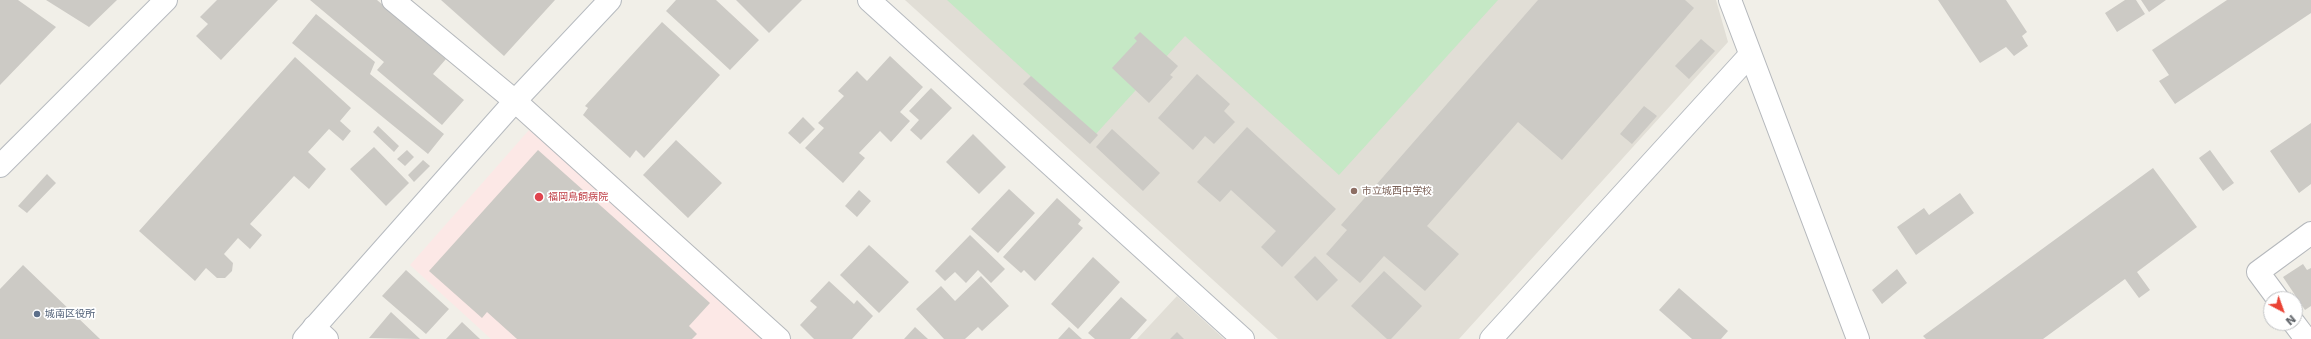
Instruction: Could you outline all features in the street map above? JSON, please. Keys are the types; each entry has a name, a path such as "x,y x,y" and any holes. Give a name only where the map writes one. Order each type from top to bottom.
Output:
{"street":[{"path":"0,166 166,0"},
{"path":"393,0 515,101 780,339"},
{"path":"315,335 515,101 610,0"},
{"path":"869,0 1243,339"},
{"path":"1730,0 1858,339"},
{"path":"1491,339 1750,55"},
{"path":"2272,291 2258,272 2311,233"}],"shaded area":[{"name":"市立城西中学校","path":"905,0 1716,0 1728,42 1459,339 1278,339"},
{"name":"福岡鳥飼病院","path":"529,130 766,332 760,339 491,339 410,265"},
{"path":"1177,296 1224,339 1137,339"}],"green space":[{"path":"947,0 1498,0 1339,175 1185,36 1095,135"}],"building":[{"path":"0,0 18,0 56,27 0,85"},
{"path":"46,0 117,0 89,27"},
{"path":"217,0 278,0 221,60 196,36 208,24 200,17"},
{"path":"310,0 377,0 446,59 433,74 464,100 442,125 377,70 384,62"},
{"path":"441,0 555,0 504,56"},
{"path":"676,0 716,0 759,40 730,70 666,11"},
{"path":"736,0 802,0 769,33"},
{"path":"1538,0 1685,0 1694,8 1562,160 1518,122 1427,226 1459,254 1425,291 1384,256 1360,283 1326,254 1347,230 1341,225"},
{"path":"1938,0 2006,0 2027,32 2022,36 2028,46 2014,56 2006,47 1980,63"},
{"path":"2125,0 2136,0 2145,14 2117,32 2105,13"},
{"path":"2141,0 2166,0 2149,12"},
{"path":"2227,0 2311,0 2311,13 2175,104 2159,81 2169,75 2152,50"},
{"path":"316,14 375,62 370,74 444,134 428,154 292,43"},
{"path":"662,22 720,75 644,158 636,150 630,158 583,115 588,108 585,106"},
{"path":"1140,32 1178,66 1170,75 1173,77 1149,103 1112,68 1137,41 1134,38"},
{"path":"1701,39 1715,51 1689,79 1675,66"},
{"path":"890,56 923,87 900,112 910,121 891,142 880,131 859,153 865,158 843,183 805,148 824,128 818,123 844,96 838,91 857,71 867,81"},
{"path":"295,57 351,108 340,121 351,131 343,141 329,129 308,152 326,169 309,189 294,176 250,224 262,235 250,249 238,238 224,254 233,263 232,271 225,278 217,278 206,268 195,281 139,231"},
{"path":"1197,74 1230,104 1224,111 1235,122 1214,144 1205,136 1193,150 1158,118"},
{"path":"1031,76 1098,135 1090,144 1023,84"},
{"path":"931,88 952,108 921,140 910,130 919,120 909,111"},
{"path":"1644,106 1657,116 1632,144 1620,134"},
{"path":"803,117 815,129 800,144 788,133"},
{"path":"2311,123 2311,184 2299,193 2270,151"},
{"path":"378,126 399,146 394,152 373,132"},
{"path":"1247,127 1336,209 1282,267 1261,247 1276,231 1231,190 1220,202 1197,182"},
{"path":"1112,129 1160,173 1143,191 1096,147"},
{"path":"973,134 1006,167 979,194 946,162"},
{"path":"676,140 722,183 688,218 643,175"},
{"path":"374,147 409,183 386,206 350,169"},
{"path":"407,150 414,157 405,166 397,159"},
{"name":"福岡鳥飼病院","path":"538,150 710,303 689,326 697,334 692,339 517,339 487,312 482,318 429,271"},
{"path":"2210,150 2234,183 2223,191 2199,158"},
{"path":"423,160 430,166 414,182 408,175"},
{"path":"2153,168 2197,227 2137,272 2150,290 2139,298 2125,279 2043,339 1926,339 1923,336"},
{"path":"47,174 56,183 27,213 18,206"},
{"path":"1009,189 1035,213 998,253 971,229"},
{"path":"859,190 871,201 857,217 845,206"},
{"path":"1960,193 1974,213 1916,255 1897,227 1924,208 1929,215"},
{"path":"1057,198 1081,220 1078,224 1083,228 1035,281 1024,270 1021,273 1003,257"},
{"path":"970,235 1005,269 991,283 978,270 966,283 955,272 945,281 935,271"},
{"path":"869,245 909,282 879,313 840,275"},
{"path":"1315,256 1338,280 1317,301 1294,277"},
{"path":"1093,257 1120,282 1078,329 1051,304"},
{"path":"2303,264 2307,270 2311,268 2311,306 2305,310 2303,307 2303,291 2292,291 2283,277"},
{"name":"城南区役所","path":"23,265 100,339 0,339 0,289"},
{"path":"1897,269 1907,283 1882,304 1872,290"},
{"path":"406,270 449,309 426,334 382,296"},
{"path":"1384,271 1422,306 1391,339 1387,339 1351,306"},
{"path":"981,276 1009,306 982,331 978,327 965,339 944,339 916,309 941,286 955,301"},
{"path":"829,281 854,304 857,300 873,316 852,339 814,339 800,325 817,307 810,301"},
{"path":"1679,288 1728,331 1721,339 1692,339 1659,310"},
{"path":"1121,297 1147,320 1130,339 1095,339 1088,333"},
{"path":"391,312 420,339 369,338"},
{"path":"462,322 480,339 446,339"},
{"path":"915,327 928,339 904,339"},
{"path":"1069,327 1082,339 1058,339"},
{"path":"1177,332 1184,339 1170,339"}],"place":[{"name":"市立城西中学校","path":"1354,191"},
{"name":"福岡鳥飼病院","path":"539,197"},
{"name":"城南区役所","path":"37,314"}]}
